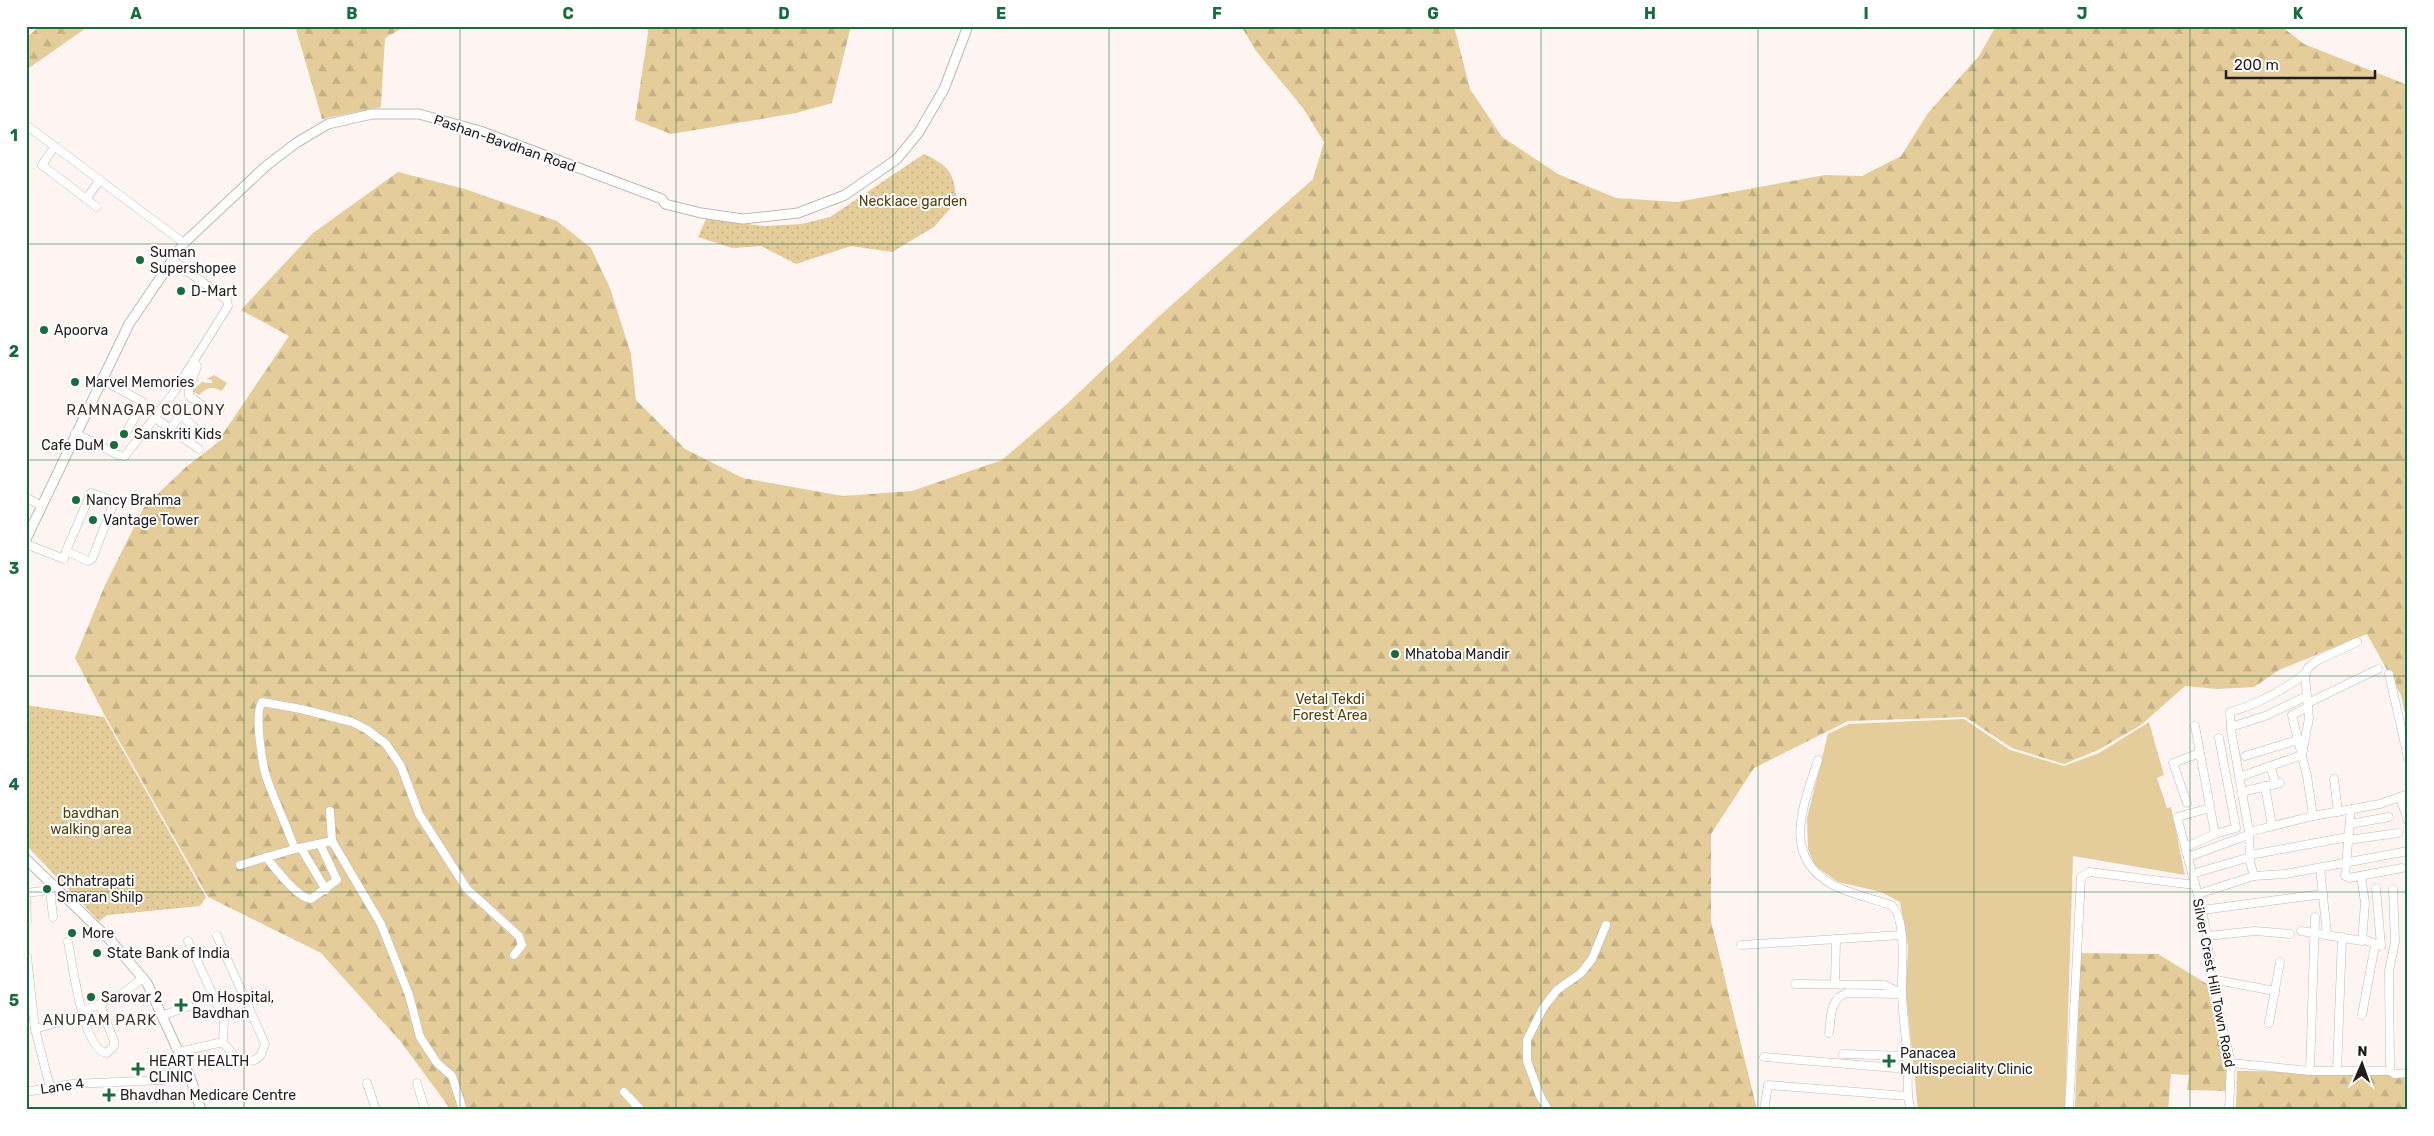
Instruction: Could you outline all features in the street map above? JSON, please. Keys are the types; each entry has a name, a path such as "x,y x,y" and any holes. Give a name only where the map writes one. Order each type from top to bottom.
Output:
{"main road":[{"name":"Pashan-Bavdhan Road","path":"26,539 101,378 129,324 184,243 265,168 296,143 328,124 372,114 419,114 459,124 662,199 667,198 748,217 798,213 822,206 844,195 897,159 919,132 944,90 968,26"},
{"path":"26,859 54,889 112,942 150,988 189,1074 201,1110"}],"street":[{"path":"26,125 184,243"},
{"path":"55,146 42,165 97,207"},
{"path":"86,199 100,180"},
{"path":"75,434 122,456 155,418 193,361 228,303 172,260"},
{"path":"193,361 198,366 188,393 199,399 213,412 220,409"},
{"path":"101,378 143,402 127,431"},
{"path":"170,429 181,415 196,429 188,441"},
{"path":"155,418 199,449"},
{"path":"26,544 64,559 66,551 89,494 112,500 113,506 90,561 66,551"},
{"path":"28,499 42,506"},
{"path":"2302,755 2307,730 2306,673 2308,668 2316,661 2357,642"},
{"path":"2231,726 2308,702 2378,669"},
{"path":"2254,876 2230,712 2250,707 2266,699 2306,673"},
{"path":"2389,674 2408,758"},
{"path":"326,890 298,848 266,775 258,727 259,709 262,702 301,709 352,722 366,729 386,744 402,766 419,814 464,884 476,899 490,908 519,936 522,945 514,955"},
{"path":"2308,702 2292,715 2302,755 2313,816"},
{"path":"2195,726 2215,834"},
{"path":"2186,847 2215,834 2236,828 2220,738"},
{"path":"2245,756 2298,740"},
{"path":"2187,803 2173,763 2200,753"},
{"path":"2239,777 2302,755"},
{"path":"1818,760 1803,806 1799,833 1805,860 1810,867 1834,885 1894,907 1897,911 1904,948 1902,994 1908,1069 1907,1096 1911,1110"},
{"path":"2241,792 2278,783 2270,766"},
{"path":"2334,779 2338,812"},
{"path":"2265,786 2272,826"},
{"path":"2188,857 2248,833 2272,826 2313,816 2380,804 2408,794"},
{"path":"2400,797 2408,821"},
{"name":"Silver Crest Hill Town Road","path":"2210,808 2177,817 2202,910 2207,936 2211,979 2231,1063 2229,1110"},
{"path":"2351,809 2345,877 2361,876 2402,868"},
{"path":"330,812 332,842 381,924 409,995 420,1037 437,1063 452,1076 463,1110"},
{"path":"2350,824 2389,817"},
{"path":"2192,874 2250,856 2348,838 2398,833"},
{"path":"240,866 266,856 332,842"},
{"path":"266,856 286,880 306,898 311,899 336,883 337,877 320,844"},
{"path":"2198,894 2254,876 2320,868 2408,851"},
{"path":"2320,868 2327,934"},
{"path":"2069,1110 2081,877 2089,872 2195,886"},
{"path":"2361,876 2365,903 2363,939"},
{"path":"2363,939 2375,945 2380,946 2382,943 2376,888"},
{"path":"26,893 54,889 53,917"},
{"path":"2390,1071 2389,971 2395,942 2393,889"},
{"path":"2202,910 2323,894"},
{"path":"26,900 27,922"},
{"path":"2310,1071 2316,917"},
{"path":"1548,1110 1540,1096 1527,1061 1526,1040 1543,1008 1557,990 1581,973 1592,959 1606,925"},
{"path":"2207,936 2255,931 2290,934"},
{"path":"2301,931 2327,934 2359,942 2363,939"},
{"path":"1741,945 1901,934"},
{"path":"188,941 224,1019 223,1042 233,1056 249,1062 261,1055 264,1044 217,936"},
{"path":"2337,1071 2342,938"},
{"path":"1834,984 1836,939"},
{"path":"68,942 74,984 95,1045 102,1052 111,1051 114,1041 100,1005"},
{"path":"2362,1015 2375,945"},
{"path":"27,957 35,1029 50,1087"},
{"path":"2270,1023 2280,962"},
{"path":"35,1029 83,1014 122,994 143,978"},
{"path":"2211,979 2275,991"},
{"path":"1795,984 1885,986 1902,994"},
{"path":"1829,1033 1834,1002 1841,995 1847,993 1902,994"},
{"path":"162,1016 189,1006"},
{"path":"178,1052 223,1042"},
{"path":"1843,1054 1907,1056"},
{"path":"1764,1057 1908,1069"},
{"name":"Lane 4","path":"158,1079 162,1075 179,1071 183,1062"},
{"path":"2231,1063 2310,1071 2390,1071 2395,1074 2408,1073"},
{"name":"Lane 4","path":"26,1092 72,1084 163,1080 189,1074"},
{"path":"367,1083 376,1110"},
{"path":"417,1083 425,1110"},
{"path":"1766,1110 1768,1085 1907,1096"},
{"path":"624,1092 641,1110"}],"green space":[{"path":"40,26 89,26 26,70 26,38"},
{"path":"295,26 406,26 385,38 381,107 322,119"},
{"path":"647,26 851,26 832,103 796,113 671,134 635,120 648,33"},
{"name":"Vetal Tekdi Forest Area","path":"1241,26 1454,26 1470,89 1502,137 1558,174 1616,198 1677,202 1825,175 1862,176 1901,156 1928,113 1979,56 1996,26 2281,26 2304,44 2405,84 2408,83 2408,728 2401,695 2367,634 2279,670 2254,687 2217,689 2185,686 2141,725 2098,750 2064,764 2012,748 1965,717 1848,721 1754,768 1711,834 1711,921 1757,1110 451,1110 401,1042 321,953 208,897 105,716 75,658 105,585 144,507 186,467 216,444 289,336 241,310 313,233 398,172 465,189 557,221 591,248 610,288 631,354 636,400 685,449 743,478 843,496 912,491 1002,460 1067,404 1157,318 1313,179 1324,142 1303,108 1256,51"},
{"name":"Necklace garden","path":"924,154 940,163 949,172 954,183 957,201 934,227 892,252 851,246 796,264 761,246 732,248 698,237 706,219 765,226 802,224 830,217"},
{"path":"214,375 227,383 222,391 210,388 199,395 192,391 203,381 204,383 212,383 212,380 206,379"},
{"name":"bavdhan walking area","path":"26,705 104,717 206,897 200,906 108,915 99,921 26,845"},
{"path":"1964,719 2010,750 2064,766 2099,753 2149,722 2164,775 2157,778 2167,808 2171,807 2185,875 2073,856 2065,1110 1918,1110 1906,993 1908,946 1900,902 1881,892 1838,882 1815,866 1808,849 1807,818 1828,734 1849,724"},
{"path":"2080,953 2158,954 2207,984 2226,1069 2226,1091 2187,1090 2189,1075 2171,1074 2168,1110 2075,1110"},
{"path":"2237,1071 2408,1073 2408,1110 2236,1110"}],"place":[{"name":"Suman Supershopee","path":"140,260"},
{"name":"D-Mart","path":"181,291"},
{"name":"Apoorva","path":"44,330"},
{"name":"Marvel Memories","path":"75,382"},
{"name":"Sanskriti Kids","path":"124,434"},
{"name":"Cafe DuM","path":"114,445"},
{"name":"Nancy Brahma","path":"76,500"},
{"name":"Vantage Tower","path":"93,520"},
{"name":"Mhatoba Mandir","path":"1395,654"},
{"name":"Chhatrapati Smaran Shilp","path":"47,889"},
{"name":"More","path":"72,933"},
{"name":"State Bank of India","path":"97,953"},
{"name":"Sarovar 2","path":"91,997"},
{"name":"Om Hospital, Bavdhan","path":"181,1005"},
{"name":"Panacea Multispeciality Clinic","path":"1889,1061"},
{"name":"HEART HEALTH CLINIC","path":"138,1069"},
{"name":"Bhavdhan Medicare Centre","path":"109,1095"}],"district":[{"name":"RAMNAGAR COLONY","path":"146,410"},
{"name":"ANUPAM PARK","path":"100,1020"}]}
